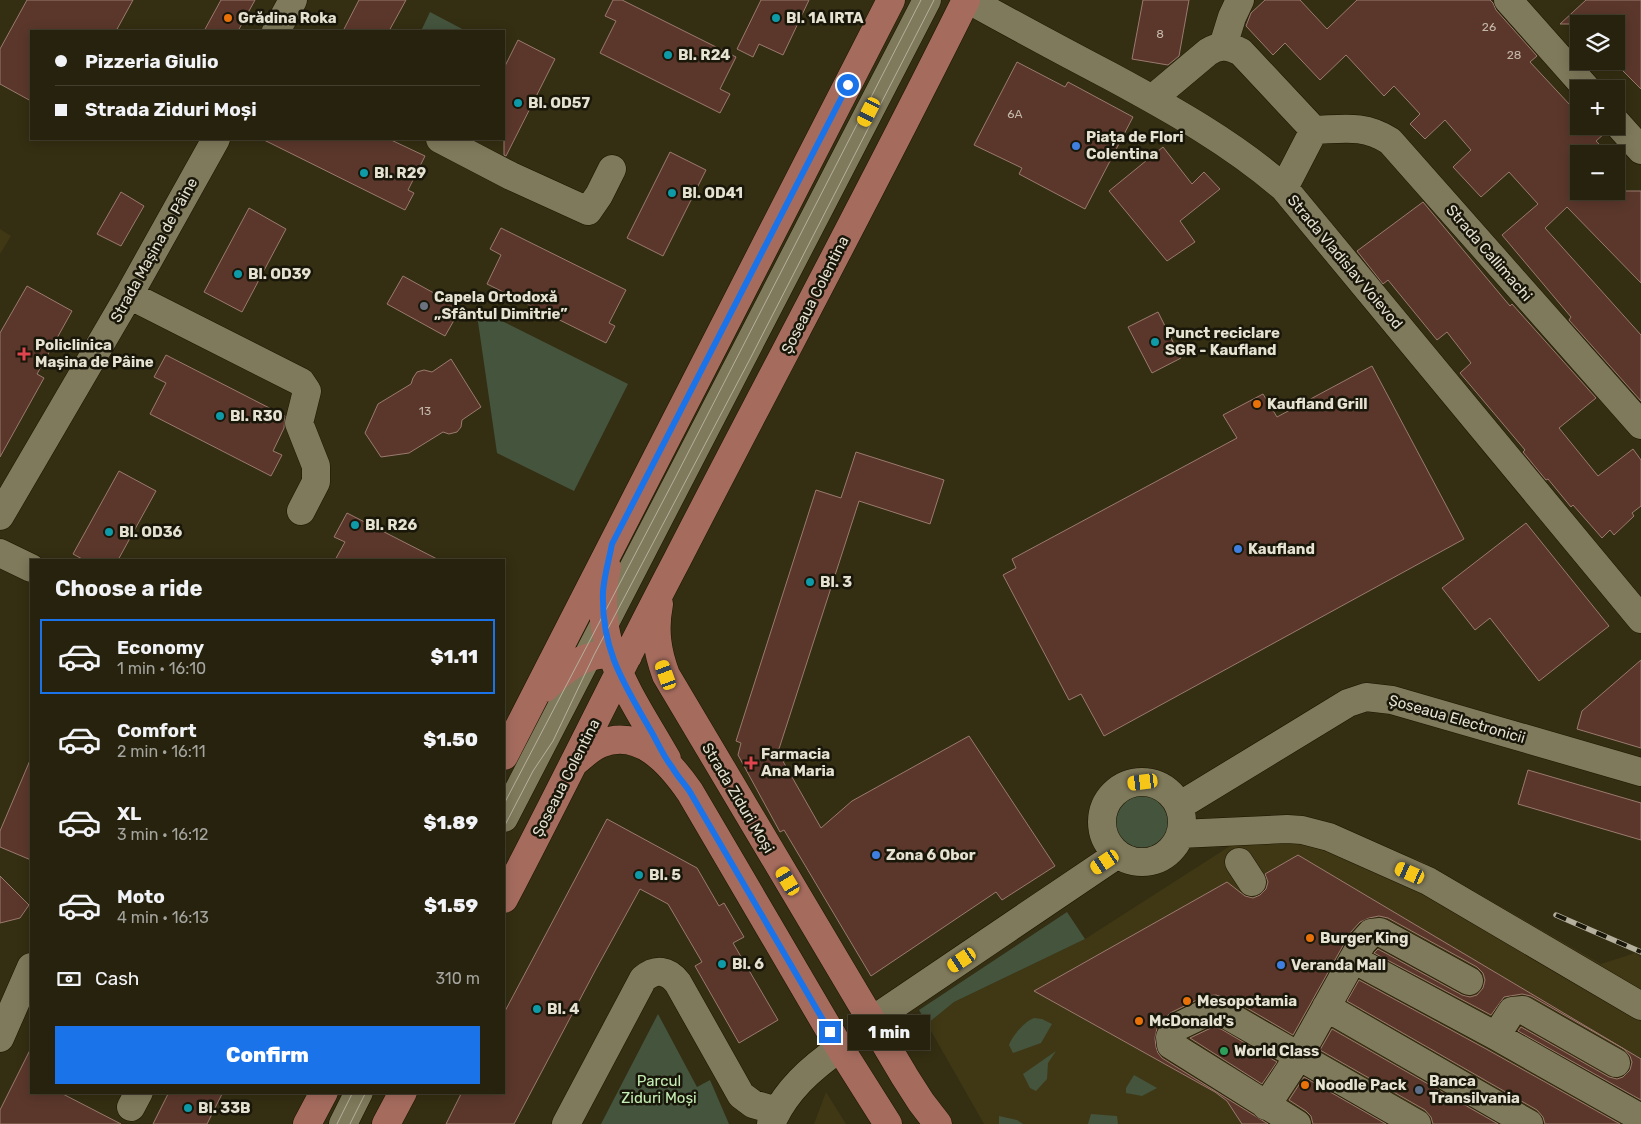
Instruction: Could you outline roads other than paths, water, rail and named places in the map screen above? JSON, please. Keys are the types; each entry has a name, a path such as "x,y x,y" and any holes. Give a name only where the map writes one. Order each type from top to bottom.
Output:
{"main road":[{"path":"505,754 891,0"},
{"name":"Șoseaua Colentina","path":"505,897 574,763 611,660 662,588 967,0"},
{"path":"605,622 604,585 612,544"},
{"name":"Șoseaua Colentina","path":"662,588 655,630 659,658 666,675"},
{"path":"536,695 568,668 611,660 644,662 666,675"},
{"path":"611,660 671,767 690,792 840,1048 888,1124"},
{"name":"Strada Ziduri Moși","path":"666,675 871,1021 913,1090 938,1124"},
{"path":"574,763 598,745 619,740 642,745 655,752 671,767"},
{"path":"307,1124 323,1094"},
{"path":"386,1124 402,1094"}],"street":[{"path":"277,30 293,0"},
{"path":"505,817 611,660 605,622 927,0"},
{"name":"Strada Vladislav Voievod","path":"967,0 1152,99 1249,158 1284,188 1641,619"},
{"path":"1223,46 1240,0"},
{"path":"1508,0 1579,80"},
{"path":"1152,99 1208,52 1223,46 1241,52 1314,130 1284,188"},
{"name":"Strada Callimachi","path":"1314,130 1367,130 1379,134 1390,141 1641,425"},
{"path":"1625,132 1641,150"},
{"name":"Strada Mașina de Pâine","path":"0,516 129,295 215,140"},
{"path":"442,140 511,176 588,211 599,195 612,169"},
{"path":"129,295 301,382 307,391 299,423 316,466 316,482 301,511"},
{"path":"651,533 662,588"},
{"path":"0,553 30,568"},
{"name":"Șoseaua Electronicii","path":"1179,806 1348,703 1366,697 1392,700 1641,772"},
{"path":"1130,783 1156,784 1168,791 1179,806 1182,822 1180,834 1173,848 1155,860 1142,862 1132,860 1118,854 1106,839 1102,823 1103,810 1109,798 1118,789 1130,783"},
{"path":"1180,834 1287,829 1302,830 1329,838 1428,881 1641,1006"},
{"path":"871,1021 1118,854"},
{"path":"1266,1106 1299,1056 1362,943 1371,933 1380,932 1469,981"},
{"path":"1353,959 1496,1036 1641,1118"},
{"path":"0,1038 30,969"},
{"path":"566,1124 644,979 650,973 658,971 672,975 741,1095 774,1118 800,1081 823,1060 840,1048"},
{"path":"1326,1007 1529,1124"},
{"path":"1297,1124 1171,1046 1170,1037 1177,1027 1212,1010 1227,1015 1417,1124"},
{"path":"1496,1036 1512,1011 1523,1010 1616,1063"},
{"path":"343,1124 358,1094"}],"tram line":[{"path":"505,802 673,482 921,0"},
{"path":"505,825 533,771 553,741 594,655 750,359 934,0"},
{"path":"337,1124 352,1094"},
{"path":"350,1124 365,1094"}],"railway":[{"path":"1556,915 1641,952"}],"place":[{"name":"Grădina Roka","path":"228,18"},
{"name":"Bl. 1A IRTA","path":"776,18"},
{"name":"Bl. R24","path":"668,55"},
{"name":"Bl. OD57","path":"518,103"},
{"name":"Piața de Flori Colentina","path":"1076,146"},
{"name":"Bl. R29","path":"364,173"},
{"name":"Bl. OD41","path":"672,193"},
{"name":"Bl. OD39","path":"238,274"},
{"name":"Capela Ortodoxă „Sfântul Dimitrie”","path":"424,306"},
{"name":"Punct reciclare SGR - Kaufland","path":"1155,342"},
{"name":"Policlinica Mașina de Pâine","path":"24,354"},
{"name":"Kaufland Grill","path":"1257,404"},
{"name":"Bl. R30","path":"220,416"},
{"name":"Bl. R26","path":"355,525"},
{"name":"Bl. OD36","path":"109,532"},
{"name":"Kaufland","path":"1238,549"},
{"name":"Bl. 3","path":"810,582"},
{"name":"Farmacia Ana Maria","path":"751,763"},
{"name":"Zona 6 Obor","path":"876,855"},
{"name":"Bl. 5","path":"639,875"},
{"name":"Burger King","path":"1310,938"},
{"name":"Bl. 6","path":"722,964"},
{"name":"Veranda Mall","path":"1281,965"},
{"name":"Mesopotamia","path":"1187,1001"},
{"name":"Bl. 4","path":"537,1009"},
{"name":"McDonald's","path":"1139,1021"},
{"name":"World Class","path":"1224,1051"},
{"name":"Noodle Pack","path":"1305,1085"},
{"name":"Banca Transilvania","path":"1419,1090"},
{"name":"Bl. 33B","path":"188,1108"}],"park label":[{"name":"Parcul Ziduri Moși","path":"659,1090"}]}
